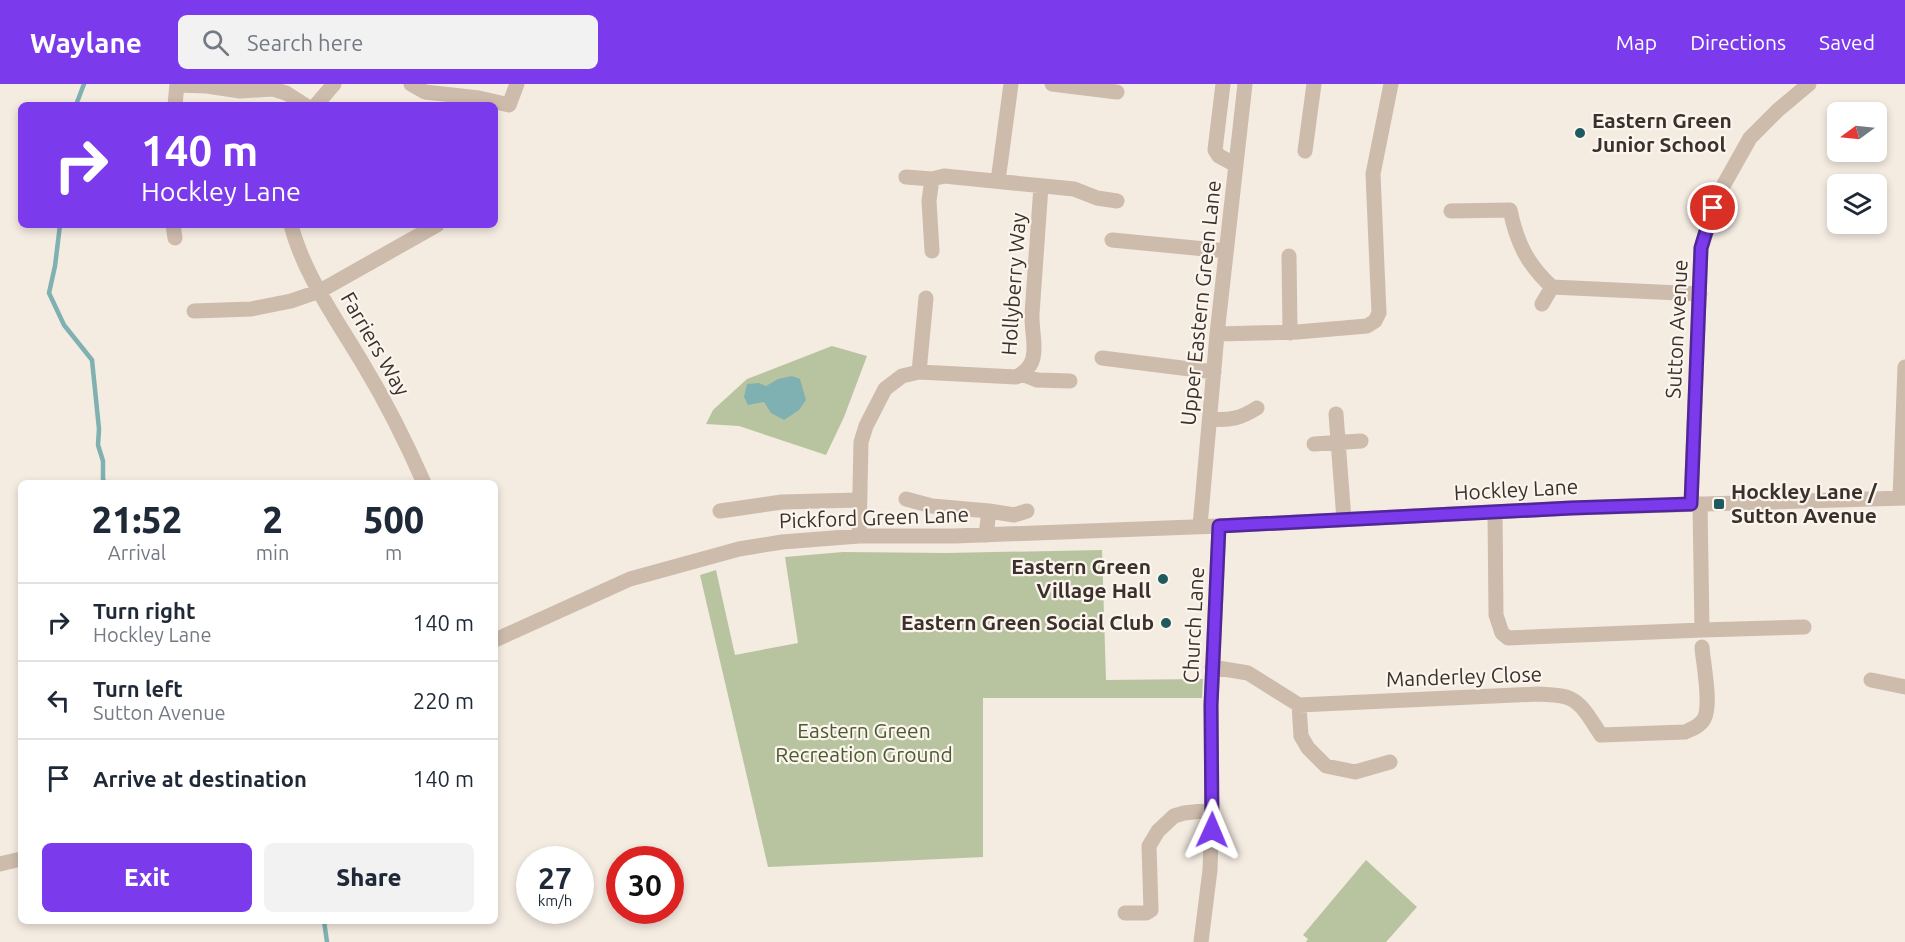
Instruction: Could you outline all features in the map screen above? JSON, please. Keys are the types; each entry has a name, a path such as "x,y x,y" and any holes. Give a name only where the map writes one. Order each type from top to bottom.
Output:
{"street":[{"path":"319,102 334,84"},
{"path":"411,84 425,92 496,102"},
{"path":"498,102 509,105 517,84"},
{"path":"998,181 1011,84"},
{"path":"1052,84 1117,92"},
{"path":"1223,84 1215,150 1219,156 1236,165"},
{"name":"Upper Eastern Green Lane","path":"1200,526 1217,334 1245,84"},
{"path":"1305,151 1314,84"},
{"path":"1217,334 1290,333 1367,326 1376,321 1379,313 1373,174 1391,84"},
{"name":"Sutton Avenue","path":"1702,630 1695,504 1701,248 1718,195 1750,138 1809,84"},
{"path":"175,102 177,85 240,90 273,89 286,93 300,102"},
{"path":"906,177 932,179 944,176 1074,189 1097,198 1117,201"},
{"path":"932,179 929,201 932,251"},
{"name":"Hollyberry Way","path":"859,536 861,442 885,388 895,380 919,372 1009,378 1022,374 1030,367 1035,351 1032,314 1041,186"},
{"path":"1451,211 1510,210 1515,236 1536,272 1552,287 1700,294"},
{"name":"Farriers Way","path":"292,228 303,260 381,393 423,480"},
{"path":"194,312 251,309 291,301 320,291 432,228"},
{"path":"1112,240 1226,251"},
{"path":"1289,256 1290,333"},
{"path":"1542,304 1552,287"},
{"path":"919,372 926,298"},
{"path":"1102,358 1214,372"},
{"path":"1902,498 1905,367"},
{"path":"1022,374 1037,380 1071,381"},
{"path":"1210,419 1230,421 1243,417 1257,408"},
{"path":"1336,414 1344,520"},
{"path":"1314,444 1362,441"},
{"name":"Hockley Lane","path":"1200,526 1695,504 1902,498"},
{"path":"906,499 932,506 1014,515 1027,511"},
{"path":"720,511 782,502 858,500"},
{"path":"986,535 989,511"},
{"path":"1495,512 1496,615 1502,633 1508,638 1804,627"},
{"name":"Pickford Green Lane","path":"498,639 630,579 739,549 782,542 859,536 986,535 1200,526"},
{"name":"Church Lane","path":"1201,942 1210,870 1212,668 1219,526"},
{"name":"Manderley Close","path":"1299,705 1538,694 1559,695 1572,699 1585,712 1601,735 1684,732 1696,727 1705,718 1707,704 1702,647"},
{"path":"1212,668 1248,674 1299,705 1301,736 1308,748 1326,766 1355,772 1390,762"},
{"path":"1871,680 1905,687"},
{"path":"1125,913 1146,913 1151,910 1149,846 1158,831 1166,822 1184,813 1212,810"},
{"path":"0,864 18,860"}],"green space":[{"path":"832,346 867,356 844,417 826,455 739,426 706,424 713,410 747,379"},
{"name":"Eastern Green Recreation Ground","path":"1102,550 1106,680 1203,679 1202,698 983,698 983,857 768,867 700,575 716,570 735,655 798,643 785,557 843,552"},
{"path":"1366,860 1417,907 1386,942 1306,942 1308,939 1303,935"}],"water":[{"path":"792,376 800,379 806,400 799,410 784,420 771,413 764,402 748,405 744,397 747,384 759,383 766,386 778,379"}],"waterway":[{"path":"77,102 84,84"},
{"path":"60,228 49,293 64,325 92,360 99,429 98,445 103,461 104,480"},
{"path":"324,924 327,942"}],"place":[{"name":"Eastern Green Junior School","path":"1580,133"},
{"name":"Hockley Lane / Sutton Avenue","path":"1719,504"},
{"name":"Eastern Green Village Hall","path":"1163,579"},
{"name":"Eastern Green Social Club","path":"1166,623"}],"route":[{"path":"1212,830 1211,705 1219,526 1691,504 1701,248 1713,208"}]}
